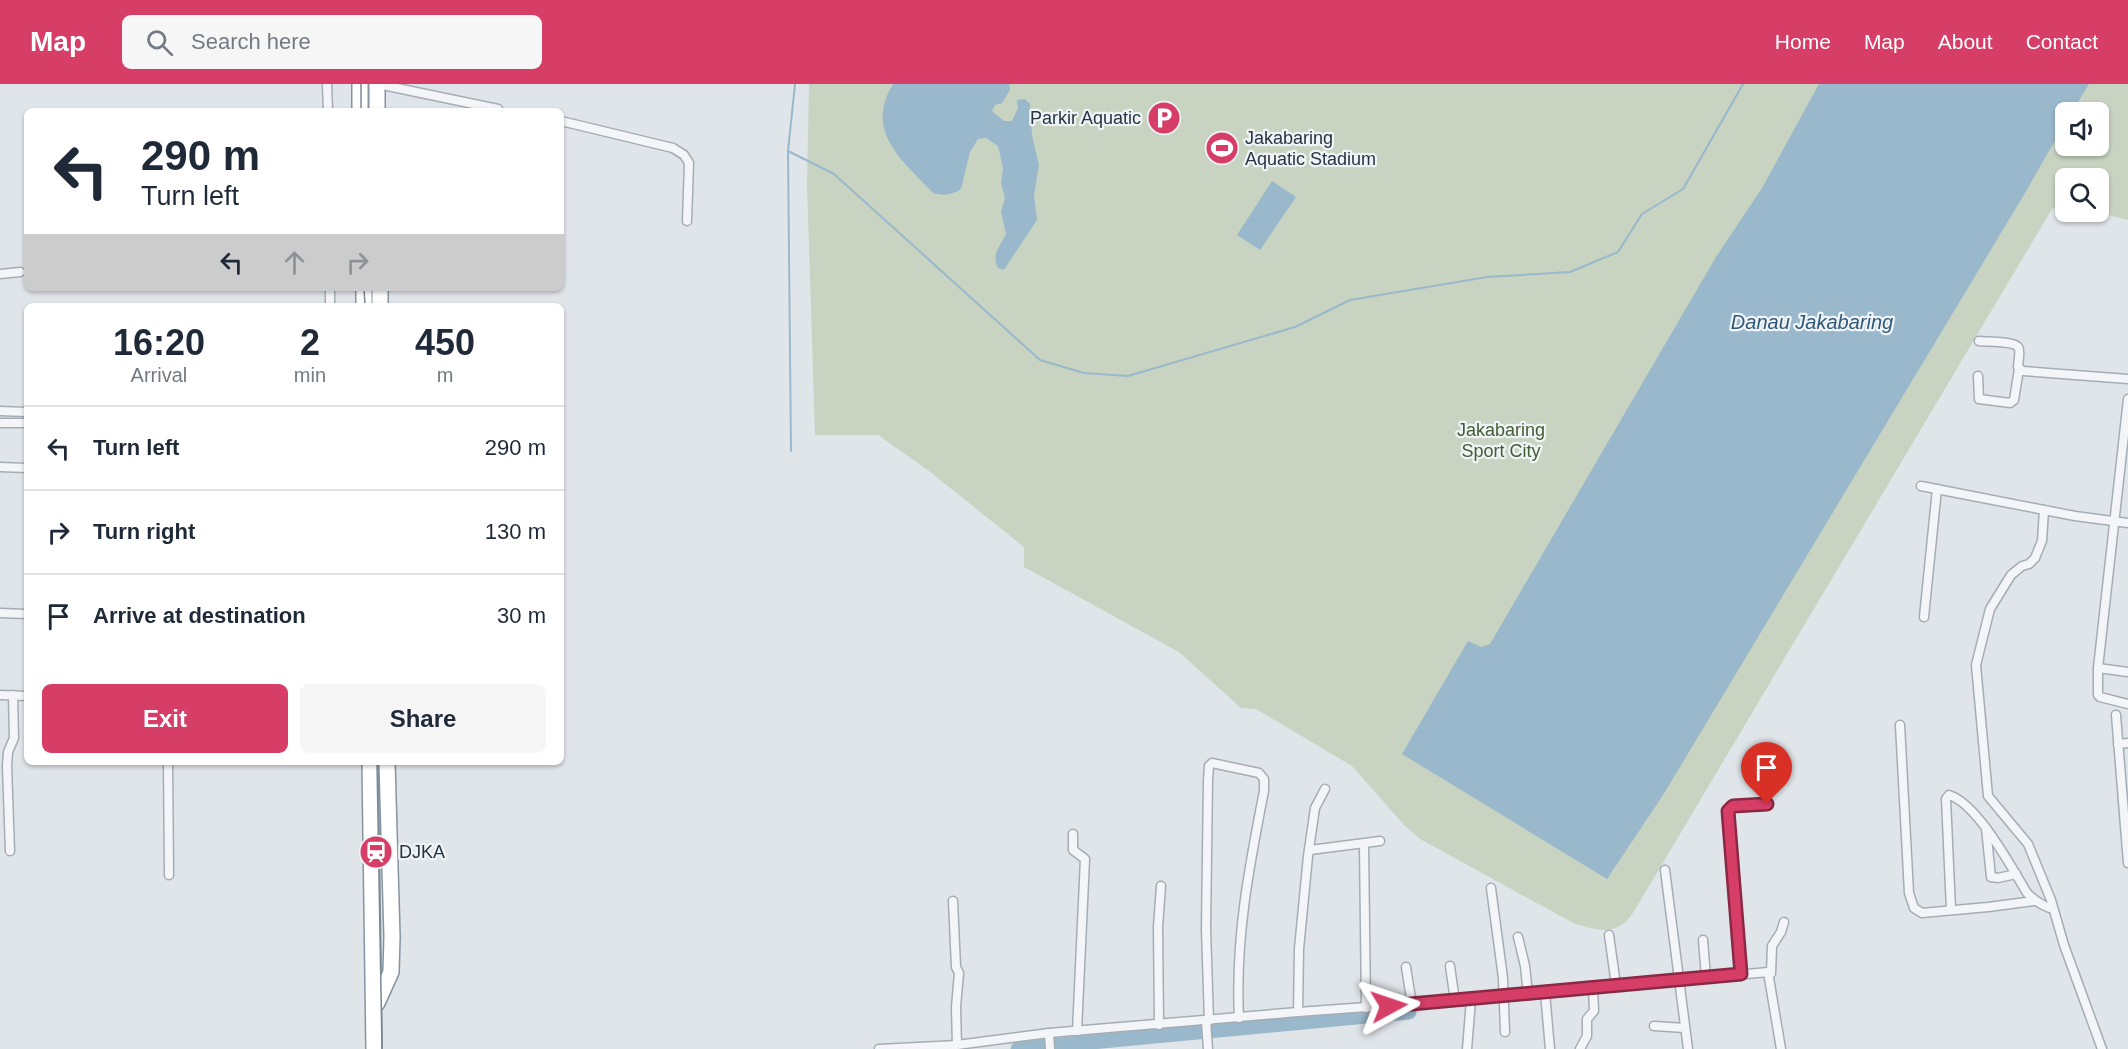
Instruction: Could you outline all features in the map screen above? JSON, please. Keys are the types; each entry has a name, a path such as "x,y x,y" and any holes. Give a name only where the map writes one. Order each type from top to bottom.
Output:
{"highway":[{"path":"360,84 360,108"},
{"path":"377,84 378,108"},
{"path":"370,765 374,1049"},
{"path":"374,1009 391,972 387,765"}],"street":[{"path":"327,84 328,108"},
{"path":"377,84 490,108"},
{"path":"564,122 673,148 684,155 689,163 687,221"},
{"path":"0,274 20,272"},
{"path":"1978,376 1979,399 2010,403 2014,399 2019,369 2017,346 2010,343 1979,341"},
{"path":"2019,369 2027,372 2128,379"},
{"path":"2128,399 2098,668 2099,696 2128,704"},
{"path":"0,411 24,412"},
{"path":"0,423 24,423"},
{"path":"0,467 24,468"},
{"path":"1921,486 2128,524"},
{"path":"1924,617 1936,489"},
{"path":"2044,510 2042,541 2035,558 2011,576 1990,609 1976,665 1988,796 2028,844 2102,1049"},
{"path":"0,613 24,614"},
{"path":"2098,668 2128,672"},
{"path":"0,695 24,696"},
{"path":"10,851 7,766 8,752 14,738 13,695"},
{"path":"2116,715 2118,744 2124,774 2128,863"},
{"path":"1900,724 1911,902 1914,908 1922,913 2034,901"},
{"path":"2118,744 2128,743"},
{"path":"1208,1046 1207,803 1209,768 1212,763 1259,773 1264,779 1264,791 1248,873 1243,913 1237,993 1239,1017"},
{"path":"168,765 169,875"},
{"path":"1298,1012 1301,924 1315,808 1325,789"},
{"path":"1951,910 1947,797 1953,796 1965,805 1986,828 2034,901 2043,907 2053,909"},
{"path":"1741,969 1728,811 1733,806 1767,804"},
{"path":"1986,828 1991,877 1998,878 2016,874"},
{"path":"1073,834 1073,850 1085,859 1077,1031"},
{"path":"1310,850 1380,841"},
{"path":"1364,844 1366,1008"},
{"path":"1665,870 1688,1049"},
{"path":"1159,1025 1158,927 1161,886"},
{"path":"1491,888 1503,978 1505,1032"},
{"path":"953,901 958,973 957,1045"},
{"path":"1771,973 1772,946 1784,922"},
{"path":"1609,935 1616,985"},
{"path":"1518,936 1525,966 1528,995"},
{"path":"1703,940 1705,972"},
{"path":"1406,966 1412,1005"},
{"path":"1450,966 1455,1001"},
{"path":"879,1049 957,1045 1049,1033 1528,995 1679,980 1705,972 1741,969 1768,972 1781,1049"},
{"path":"1580,1049 1587,1036 1587,1019 1594,1011 1593,988"},
{"path":"1545,993 1550,1049"},
{"path":"1467,1049 1470,1000"},
{"path":"1654,1026 1685,1028"},
{"path":"1049,1033 1050,1047"}],"green space":[{"name":"Jakabaring Sport City","path":"809,84 2128,84 2128,220 2109,215 2109,168 2055,168 2055,208 2052,209 1633,913 1627,921 1614,929 1607,930 1575,924 1420,839 1405,826 1352,766 1256,709 1241,708 1179,652 1024,567 1024,547 929,471 878,435 815,435 807,184"}],"water":[{"path":"893,84 1009,84 1010,90 1002,103 995,105 992,111 1004,121 1012,121 1018,108 1017,100 1025,99 1030,104 1032,135 1039,165 1034,195 1037,220 1004,270 998,268 995,259 1006,234 1001,212 1005,198 1001,183 1003,168 998,146 986,138 978,139 970,152 961,189 948,194 933,193 899,157 885,131 883,117 885,101"},
{"name":"Danau Jakabaring","path":"1819,84 2089,84 2078,102 2055,102 2055,140 2025,193 1663,795 1607,879 1402,754 1468,641 1481,647 1490,644 1716,257 1762,188"},
{"path":"1272,181 1296,197 1260,250 1237,235"}],"waterway":[{"path":"791,451 788,151 795,84"},
{"path":"788,151 834,174 1040,360 1084,373 1128,376 1295,327 1350,300 1487,277 1570,272 1618,252 1642,214 1683,189 1743,84"},
{"path":"1018,1049 1409,1012"}],"tram line":[{"path":"361,84 361,108"},
{"path":"364,291 365,303"},
{"path":"377,765 382,1049"}],"place":[{"name":"Parkir Aquatic","path":"1164,118"},
{"name":"Jakabaring Aquatic Stadium","path":"1222,148"},
{"name":"DJKA","path":"376,852"}],"route":[{"path":"1389,1006 1741,974 1728,811 1733,806 1767,804"}]}
